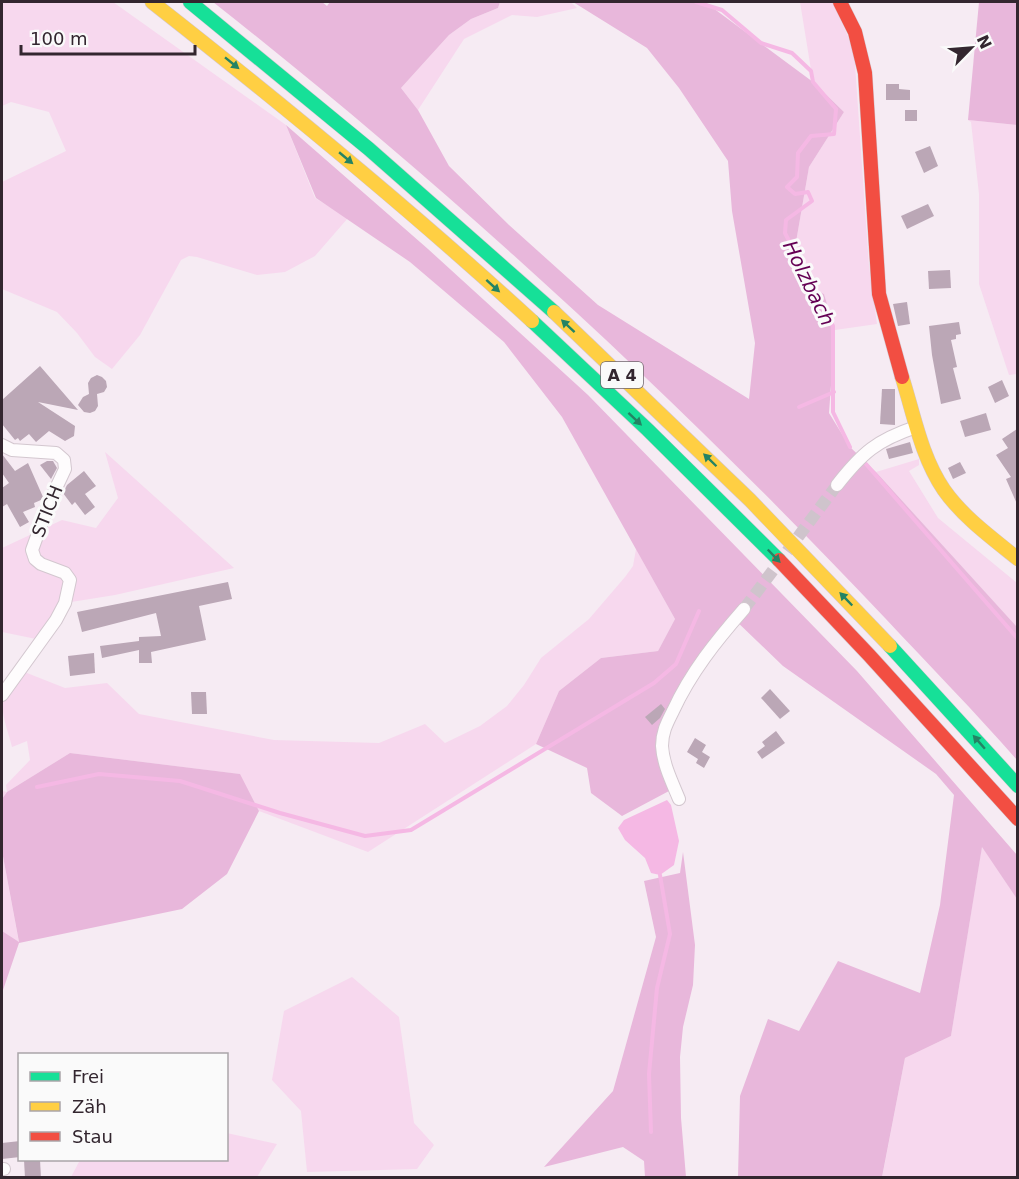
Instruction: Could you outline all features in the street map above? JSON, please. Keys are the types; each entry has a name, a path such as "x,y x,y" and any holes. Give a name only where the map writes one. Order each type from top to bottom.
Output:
{"main road":[{"name":"A 4","path":"152,2 301,120 443,240 630,413 786,568 918,707 1017,819"},
{"name":"A 4","path":"190,2 318,105 459,226 656,407 799,550 934,691 1017,786"},
{"path":"840,2 855,32 865,73 879,294 916,427 929,464 945,490 967,515 1017,559"}],"street":[{"path":"837,485 855,462 876,444 916,427"},
{"name":"STICH","path":"2,445 12,450 56,453 64,460 65,469 48,503 32,550 35,559 41,564 64,573 70,580 65,603 57,620 2,695"},
{"path":"678,799 664,755 663,732 682,690 696,668 744,609"}],"shaded area":[{"path":"2,2 113,2 286,125 315,198 348,218 315,256 285,272 257,275 197,257 189,256 181,260 140,335 112,369 95,357 57,312 2,289 2,182 66,151 49,112 11,102 2,106"},
{"path":"213,2 322,2 327,6 330,2 500,2 498,8 471,19 449,35 401,88 418,110 449,166 509,225 598,305 749,399 755,343 732,211 728,161 679,88 647,48 573,2 705,2 813,82 844,112 809,167 796,242 798,281 824,294 835,330 829,413 850,447 876,472 1017,627 1017,760 806,536 644,376 476,221 302,73"},
{"path":"500,2 571,2 577,8 537,17 512,15 464,39 418,110 401,88 449,35 471,19 498,8"},
{"path":"800,2 833,2 854,50 869,266 877,324 835,330 824,294 798,282 796,242 809,167 844,112 813,82"},
{"path":"979,2 1017,2 1017,125 968,120"},
{"path":"968,120 1017,125 1017,374 1009,375 979,284 979,194 971,122"},
{"path":"286,125 428,249 588,395 857,671 1017,855 1017,899 982,847 951,1036 905,1058 882,1177 738,1177 740,1096 768,1019 799,1031 838,961 920,993 940,905 954,795 936,774 783,666 731,616 659,731 669,791 622,816 591,793 587,768 536,744 559,691 601,658 658,651 675,619 562,417 504,342 410,262 316,198"},
{"path":"105,452 234,568 115,595 65,603 41,640 2,632 2,548 62,520 96,528 118,498"},
{"path":"919,459 919,465 909,471 938,518 1017,583 1017,627 876,472"},
{"path":"636,549 675,619 658,651 601,658 559,691 536,744 368,852 259,811 239,774 70,753 7,792 6,785 30,760 27,741 12,747 2,704 8,689 20,674 27,673 65,688 107,683 139,714 274,740 379,743 425,724 445,743 480,726 507,706 541,658 589,619 625,577 633,566"},
{"path":"70,753 240,774 259,811 227,874 182,909 19,943 2,993 2,931 19,942 2,851 2,799 7,792"},
{"path":"667,800 671,805 679,841 674,865 660,875 651,873 645,858 625,840 618,828 624,820"},
{"path":"982,846 1017,899 1017,1177 882,1178 905,1058 951,1036"},
{"path":"2,851 19,943 2,931"},
{"path":"683,852 695,945 693,985 683,1027 680,1057 681,1118 686,1177 645,1177 644,1161 623,1147 544,1167 613,1091 656,937 644,881 680,873"},
{"path":"352,977 399,1017 414,1123 434,1145 417,1169 307,1172 301,1111 272,1080 284,1011"},
{"path":"228,1133 277,1144 257,1177 71,1177 79,1161 228,1161"}],"building":[{"path":"886,84 899,84 899,89 910,90 910,100 886,100"},
{"path":"905,110 917,110 917,121 905,121"},
{"path":"930,146 938,166 924,173 915,152"},
{"path":"928,204 934,216 907,229 901,216"},
{"path":"950,270 951,288 929,289 928,271"},
{"path":"907,302 910,324 898,326 893,304"},
{"path":"959,322 961,334 951,340 957,367 953,368 961,399 941,404 929,326"},
{"path":"40,366 78,410 38,402 75,426 74,436 65,441 49,431 36,442 29,434 20,441 18,438 15,440 2,424 2,400"},
{"path":"97,375 106,381 107,387 104,392 97,394 98,406 95,411 84,412 78,405 83,397 89,394 88,383 91,378"},
{"path":"1002,380 1009,396 995,403 988,387"},
{"path":"882,389 895,389 895,425 880,424"},
{"path":"986,413 991,430 965,437 960,421"},
{"path":"1017,429 1017,504 1006,479 1011,477 996,455 1008,448 1002,439"},
{"path":"910,442 913,453 889,459 886,449"},
{"path":"2,454 15,471 28,463 43,497 34,503 35,507 23,512 29,522 20,527 7,504 2,507 2,488 9,483 2,473"},
{"path":"53,461 57,468 51,479 40,465"},
{"path":"960,462 966,473 953,479 948,468"},
{"path":"84,471 96,486 85,494 95,507 85,515 75,502 72,505 63,493 67,485"},
{"path":"228,582 232,599 199,606 206,640 151,652 152,663 139,663 139,650 102,658 100,646 139,641 139,637 161,636 156,613 82,632 77,612"},
{"path":"94,653 95,673 70,676 68,656"},
{"path":"770,689 790,711 780,719 761,698"},
{"path":"191,692 206,692 207,714 192,714"},
{"path":"661,704 665,709 652,725 645,717"},
{"path":"776,731 785,743 762,759 757,752 765,746 762,742"},
{"path":"695,738 706,745 702,752 710,757 704,768 696,763 698,759 687,752"},
{"path":"18,1141 18,1157 2,1159 2,1143"},
{"path":"24,1161 40,1161 41,1178 25,1178"}],"waterway":[{"name":"Holzbach","path":"696,2 722,10 761,43 792,53 811,71 813,82 836,109 834,134 811,136 798,153 797,177 787,187 795,194 808,192 812,201 786,220 785,233 833,326 833,412 850,447"},
{"path":"799,407 834,392"},
{"name":"Holzbach","path":"866,464 1018,639"},
{"path":"37,787 99,774 180,781 280,813 365,836 411,830 654,683 676,664 699,611"},
{"path":"651,1132 649,1074 657,988 670,934 660,875"}],"tunnel":[{"path":"744,609 837,485"}],"traffic: fast":[{"path":"190,2 369,149 554,312"},
{"path":"532,321 648,430 779,560"},
{"path":"890,646 1018,786"}],"traffic: slow":[{"path":"152,2 345,158 532,321"},
{"path":"554,312 750,500 890,646"},
{"path":"902,377 929,463 944,490 969,518 1018,559"}],"traffic: jam":[{"path":"840,2 855,32 865,73 879,294 902,377"},
{"path":"779,560 1018,819"}]}
